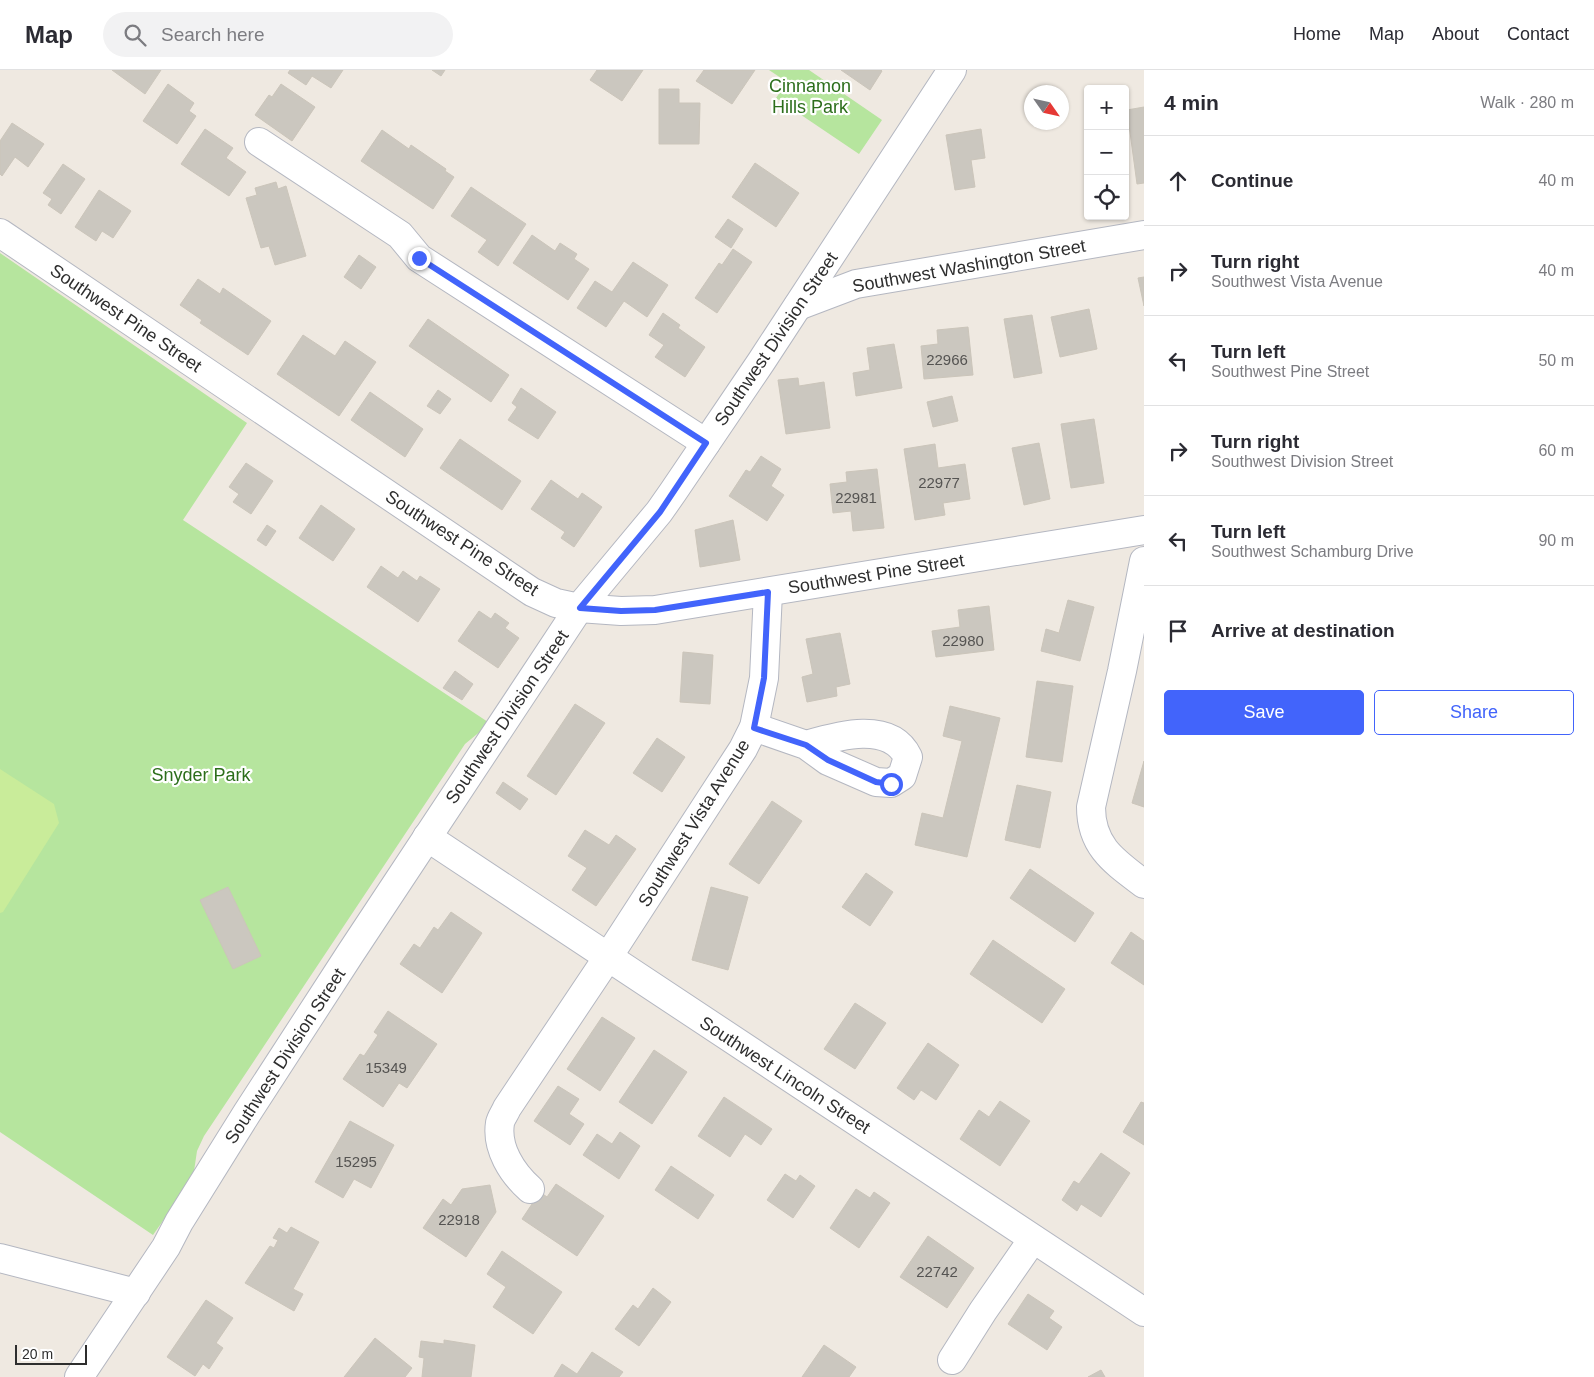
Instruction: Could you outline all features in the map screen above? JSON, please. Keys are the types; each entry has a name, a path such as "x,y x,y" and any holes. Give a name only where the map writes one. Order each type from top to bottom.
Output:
{"street":[{"name":"Southwest Division Street","path":"79,1377 166,1247 179,1222 247,1113 427,837 580,608 660,512 798,306 952,70"},
{"path":"260,142 400,235 419,258 706,443"},
{"name":"Southwest Pine Street","path":"0,233 532,592 556,603 580,608 621,611 655,610 1144,530"},
{"name":"Southwest Washington Street","path":"798,306 856,284 1144,235"},
{"path":"1144,561 1122,671 1090,807 1095,834 1102,848 1115,862 1144,884"},
{"name":"Southwest Vista Avenue","path":"530,1189 510,1167 501,1140 500,1122 507,1108 608,958 690,828 743,749 754,728 764,678 768,592"},
{"path":"754,728 806,745"},
{"name":"Southwest Lincoln Street","path":"427,837 1144,1312"},
{"path":"952,1360 1033,1239"},
{"path":"0,1258 136,1293"}],"green space":[{"name":"Cinnamon Hills Park","path":"769,70 809,70 882,120 859,154 776,98 787,82"},
{"name":"Snyder Park","path":"0,253 247,423 183,520 488,722 482,730 465,744 204,1136 197,1151 193,1178 153,1235 0,1132"},
{"path":"0,769 54,804 59,823 3,912 0,913"}],"building":[{"path":"112,70 161,70 145,94"},
{"path":"290,70 343,70 331,88 312,76 306,85 288,73"},
{"path":"432,70 445,70 441,76"},
{"path":"597,70 643,70 622,101 590,80"},
{"path":"704,70 755,70 732,104 696,81"},
{"path":"841,70 881,70 882,71 870,90"},
{"path":"168,84 194,103 189,111 196,116 177,144 143,121"},
{"path":"281,84 315,107 292,141 255,115 269,95 272,97"},
{"path":"659,89 679,89 679,103 700,103 699,144 659,144"},
{"path":"1144,107 1144,183 1137,184 1129,125 1129,110"},
{"path":"12,123 44,144 28,167 15,157 2,176 0,174 0,141"},
{"path":"205,129 233,148 226,158 246,172 229,196 181,164"},
{"path":"981,129 985,158 971,160 975,187 955,190 946,135"},
{"path":"382,130 409,149 411,145 446,169 445,171 454,177 433,209 361,161"},
{"path":"755,163 799,193 776,227 732,197"},
{"path":"63,164 85,179 61,214 48,205 52,199 43,193"},
{"path":"276,182 278,189 286,186 306,256 275,265 269,246 261,248 246,198 257,195 255,188"},
{"path":"471,187 526,224 498,266 478,252 487,240 451,216"},
{"path":"99,190 131,211 113,238 102,231 96,241 75,227"},
{"path":"728,219 743,229 731,248 715,237"},
{"path":"532,235 555,251 560,243 577,254 574,259 589,269 568,300 513,263"},
{"path":"733,249 752,262 717,313 695,298 719,263 722,265"},
{"path":"359,255 376,267 361,289 344,277"},
{"path":"633,262 668,285 647,317 624,301 606,327 577,308 595,281 612,292"},
{"path":"1144,277 1144,306 1138,278"},
{"path":"198,279 220,294 223,288 271,321 248,355 200,323 202,320 180,305"},
{"path":"1089,309 1097,349 1060,357 1051,317"},
{"path":"663,313 680,325 678,328 705,347 685,377 655,357 664,345 649,335"},
{"path":"1032,315 1042,373 1014,378 1004,319"},
{"path":"428,319 509,375 491,402 409,346"},
{"path":"968,327 973,375 924,379 921,346 938,344 937,330"},
{"path":"303,335 335,356 345,341 376,362 339,416 277,374"},
{"path":"894,344 902,388 856,396 853,373 870,370 867,348"},
{"path":"798,378 799,386 824,382 830,428 786,434 778,380"},
{"path":"521,388 556,412 538,439 508,420 517,407 512,403"},
{"path":"438,390 451,399 440,414 427,406"},
{"path":"370,392 423,429 405,457 351,420"},
{"path":"952,396 958,421 933,427 927,402"},
{"path":"1094,419 1104,483 1071,488 1061,424"},
{"path":"460,439 521,481 502,510 440,468"},
{"path":"1039,443 1050,499 1024,505 1012,448"},
{"path":"935,444 938,468 965,464 970,499 943,503 945,515 915,520 904,449"},
{"path":"761,456 781,469 771,486 784,495 767,521 729,496 746,470 750,472"},
{"path":"246,463 273,481 251,514 233,502 239,494 229,487"},
{"path":"877,469 884,528 853,531 851,511 833,513 830,484 847,482 846,472"},
{"path":"551,480 578,499 582,493 602,507 574,547 561,538 565,532 531,509"},
{"path":"321,505 355,529 333,561 299,538"},
{"path":"733,520 740,560 700,567 695,530"},
{"path":"267,525 276,531 266,546 257,540"},
{"path":"381,566 398,578 403,571 417,581 420,576 440,589 418,622 367,587"},
{"path":"1068,600 1094,607 1080,661 1041,651 1046,629 1059,633"},
{"path":"989,606 994,650 936,657 932,631 960,627 958,610"},
{"path":"479,611 491,619 495,613 509,623 505,628 519,638 498,668 458,641"},
{"path":"840,633 850,684 836,687 837,696 807,702 802,677 813,674 806,639"},
{"path":"683,652 713,655 710,704 680,702"},
{"path":"455,671 473,684 462,700 443,688"},
{"path":"1037,681 1073,686 1062,762 1026,757"},
{"path":"575,704 605,723 556,795 527,776"},
{"path":"950,706 1000,718 967,857 915,845 922,813 943,818 962,741 943,736"},
{"path":"657,738 685,757 662,792 633,773"},
{"path":"1144,761 1144,807 1132,803"},
{"path":"503,782 528,799 520,810 496,793"},
{"path":"1017,785 1051,792 1040,848 1005,840"},
{"path":"772,801 802,821 759,884 729,864"},
{"path":"585,830 609,845 616,835 636,849 596,906 572,890 587,868 568,856"},
{"path":"1030,869 1094,913 1075,942 1010,898"},
{"path":"866,873 893,892 870,926 842,907"},
{"path":"228,887 261,956 233,969 200,900"},
{"path":"711,887 748,897 728,970 692,960"},
{"path":"451,912 482,933 442,993 400,964 414,944 420,948 434,927 438,930"},
{"path":"1131,932 1144,941 1144,985 1111,963"},
{"path":"993,940 1065,989 1042,1023 970,974"},
{"path":"855,1003 886,1023 855,1069 824,1049"},
{"path":"388,1011 437,1044 407,1088 399,1083 383,1107 343,1079 360,1054 364,1056 378,1035 374,1032"},
{"path":"602,1017 635,1038 600,1091 567,1069"},
{"path":"928,1043 959,1065 936,1100 921,1090 914,1100 897,1088"},
{"path":"654,1050 687,1072 652,1124 619,1102"},
{"path":"558,1086 579,1099 569,1114 584,1124 570,1145 534,1121"},
{"path":"724,1097 772,1129 761,1145 745,1134 730,1157 698,1136"},
{"path":"1000,1101 1030,1121 1000,1166 960,1139 979,1110 989,1117"},
{"path":"1141,1102 1144,1103 1144,1145 1123,1132"},
{"path":"350,1121 394,1145 371,1188 354,1179 343,1198 315,1182"},
{"path":"620,1132 640,1146 619,1179 583,1155 597,1134 612,1144"},
{"path":"1101,1153 1130,1173 1101,1217 1081,1204 1077,1211 1062,1200 1074,1181 1079,1184"},
{"path":"671,1166 714,1195 698,1219 655,1190"},
{"path":"785,1174 796,1181 800,1175 815,1186 793,1218 767,1200"},
{"path":"556,1184 604,1216 577,1256 522,1219 540,1192 547,1197"},
{"path":"490,1185 496,1212 466,1257 423,1228 443,1199 451,1205 462,1189"},
{"path":"856,1189 870,1198 874,1192 890,1203 859,1248 830,1228"},
{"path":"291,1227 319,1242 293,1289 303,1294 294,1311 245,1283 270,1246 274,1248 278,1240 273,1238 279,1228 287,1233"},
{"path":"928,1236 974,1268 947,1308 900,1277"},
{"path":"502,1251 562,1292 533,1334 493,1307 506,1287 487,1274"},
{"path":"653,1288 671,1302 639,1346 615,1329 633,1305 638,1309"},
{"path":"1028,1294 1054,1311 1049,1318 1062,1327 1047,1350 1008,1324"},
{"path":"206,1300 233,1318 216,1343 223,1348 209,1369 203,1364 195,1376 167,1357"},
{"path":"375,1338 412,1368 405,1377 344,1377"},
{"path":"444,1340 475,1345 471,1377 422,1377 424,1358 419,1357 421,1341 444,1344"},
{"path":"824,1345 856,1367 849,1377 802,1377"},
{"path":"592,1352 623,1372 619,1377 554,1377 562,1364 577,1374"},
{"path":"1101,1370 1105,1377 1088,1377"}],"route":[{"path":"419,258 706,443 660,512 580,608 621,611 655,610 768,592 764,678 754,728 806,745 828,760 876,782 891,784"}]}
